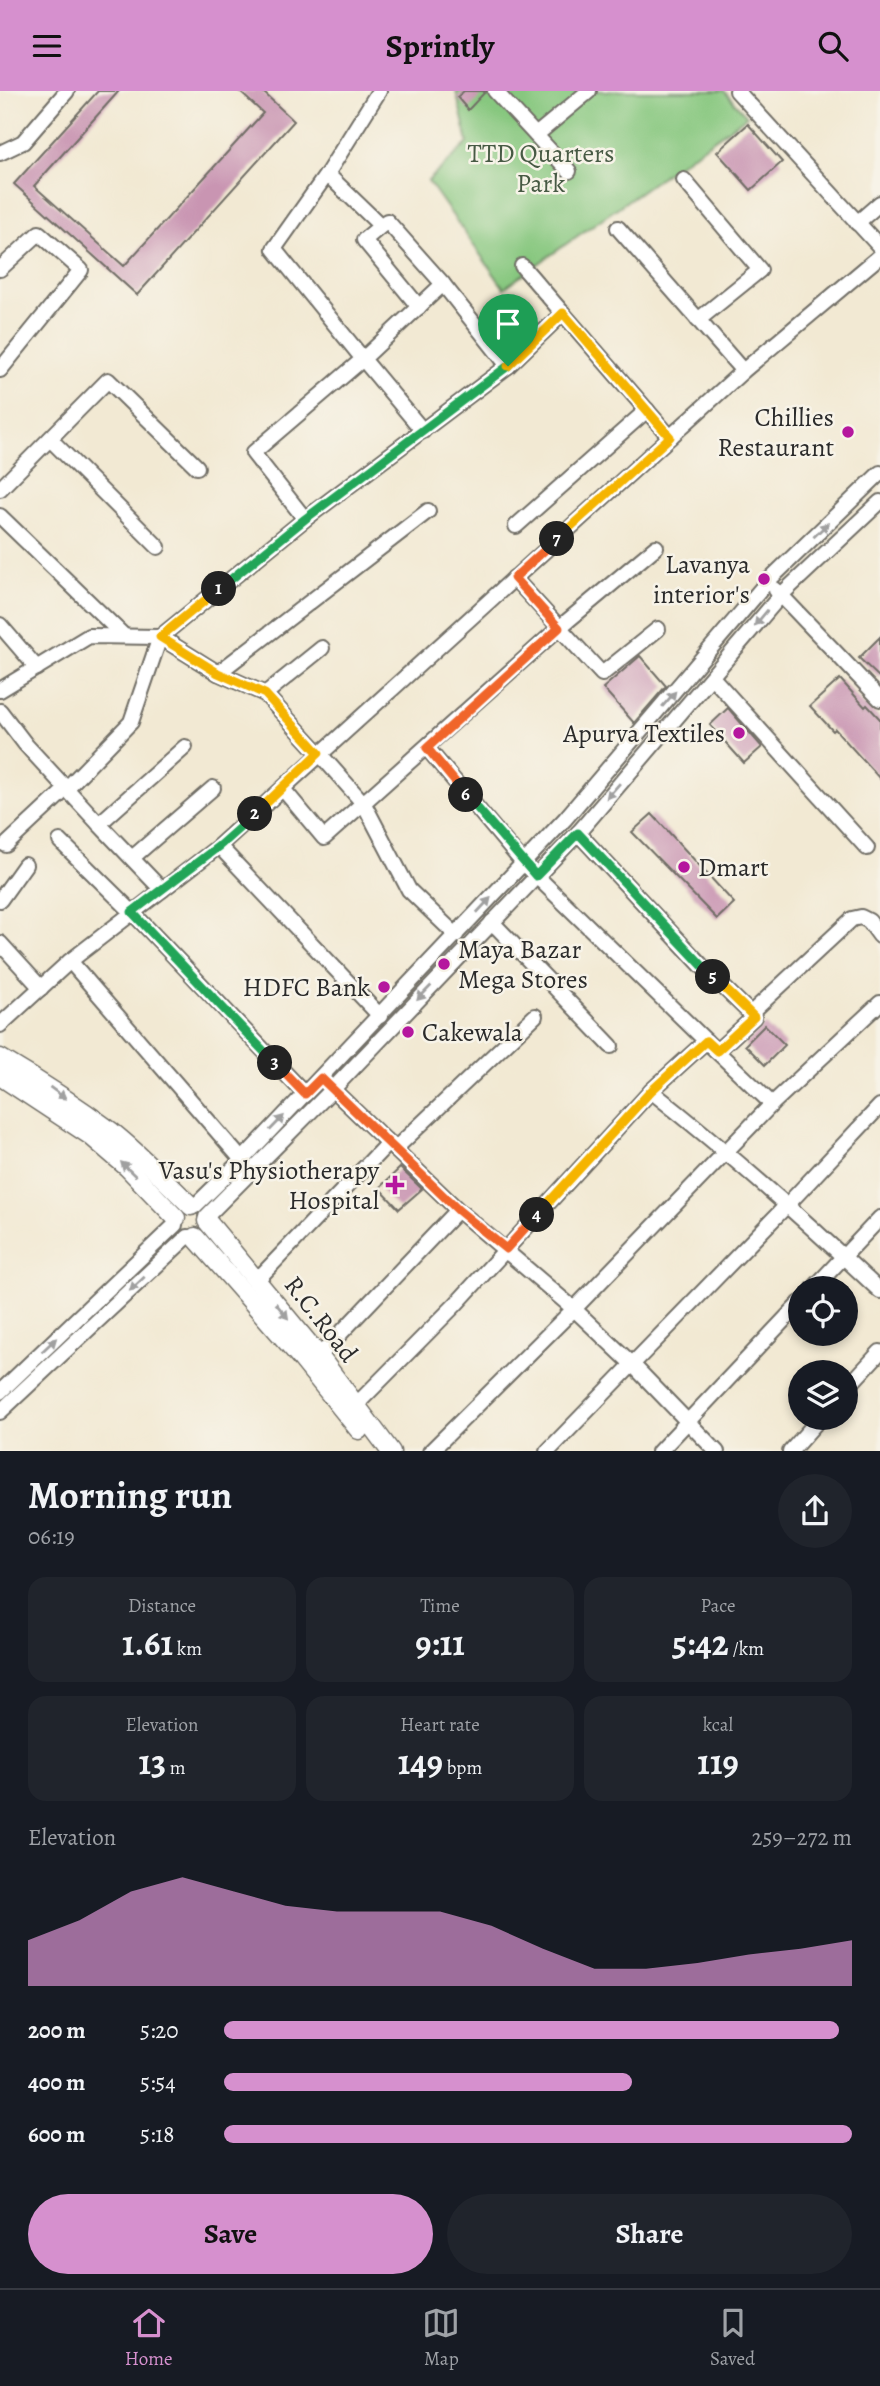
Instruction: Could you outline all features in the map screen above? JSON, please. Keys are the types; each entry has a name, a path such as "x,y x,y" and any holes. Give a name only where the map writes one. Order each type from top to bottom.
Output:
{"main road":[{"name":"R.C.Road","path":"0,1058 46,1085 113,1133 200,1213 319,1356 391,1451"},
{"name":"R.C.Road","path":"0,1076 91,1136 127,1167 302,1359 377,1451"},
{"path":"180,1210 200,1213 205,1230 183,1230 180,1210"}],"street":[{"path":"0,153 23,142 67,91"},
{"path":"379,91 327,174 274,249 423,431"},
{"path":"495,91 569,171"},
{"path":"536,135 589,91"},
{"path":"737,91 880,247"},
{"path":"327,174 381,226"},
{"path":"684,180 760,270 698,320"},
{"path":"858,223 880,203"},
{"path":"419,307 364,240 387,221 443,284 508,366"},
{"path":"618,228 743,371"},
{"path":"0,269 39,233 81,271 0,370"},
{"path":"0,1025 70,961 219,846 743,371 880,256"},
{"path":"522,265 670,437"},
{"path":"305,519 253,453 363,359 443,284"},
{"path":"6,845 66,789 131,722 160,637 305,519 508,366 563,313"},
{"path":"0,489 108,380 197,467"},
{"path":"516,526 646,410"},
{"path":"50,439 158,547"},
{"path":"200,1213 242,1160 565,819 768,581 880,473"},
{"path":"200,1213 333,1090 578,833 781,595 878,507"},
{"path":"218,673 428,511"},
{"path":"0,516 123,635"},
{"path":"283,789 324,838 559,628 656,547"},
{"path":"514,578 601,674 657,629"},
{"path":"768,581 880,699"},
{"path":"0,626 37,669"},
{"path":"0,690 89,636 160,637 218,673 265,694 364,804 409,890 456,935"},
{"path":"265,694 322,648"},
{"path":"712,677 867,848"},
{"path":"0,711 26,745 162,890"},
{"path":"99,824 185,747"},
{"path":"427,748 523,863 772,1104"},
{"path":"132,858 213,788"},
{"path":"578,833 701,965 754,1017 717,1051"},
{"path":"60,841 132,912 305,1094"},
{"path":"219,846 380,1016"},
{"path":"0,900 25,865"},
{"path":"750,1014 852,919 861,917 869,921 880,936"},
{"path":"492,922 611,1046"},
{"path":"0,943 41,988"},
{"path":"70,961 242,1160"},
{"path":"430,1451 574,1309 772,1104 880,1003"},
{"path":"257,1280 392,1145 535,1016"},
{"path":"355,1406 456,1304 651,1091 706,1041"},
{"path":"321,1078 458,1210 574,1309 717,1451"},
{"path":"651,1091 726,1150 788,1204 880,1291"},
{"path":"547,1451 788,1204 880,1105"},
{"path":"319,1356 458,1210"},
{"path":"826,1276 880,1218"},
{"path":"0,1412 9,1390 183,1230"},
{"path":"660,1451 788,1316"},
{"path":"858,1376 880,1352"},
{"path":"790,1451 809,1430"}],"green space":[{"name":"TTD Quarters Park","path":"456,91 724,91 747,116 504,288 428,181 468,143"}],"building":[{"path":"98,91 119,91 34,186 124,266 263,113 239,91 262,91 294,121 137,295 14,184"},
{"path":"464,91 486,91 468,110 457,97"},
{"path":"748,124 782,162 751,190 717,152"},
{"path":"880,637 880,678 859,658"},
{"path":"640,656 666,686 634,723 603,688"},
{"path":"840,679 865,707 867,705 880,719 880,779 835,729 833,731 810,706"},
{"name":"Apurva Textiles","path":"728,708 762,747 744,763 710,725"},
{"name":"Dmart","path":"652,814 734,903 717,919 632,832"},
{"path":"765,1025 785,1045 765,1065 745,1045"},
{"path":"400,1168 422,1189 399,1209 379,1188"}],"place":[{"name":"Chillies Restaurant","path":"848,432"},
{"name":"Lavanya interior's","path":"764,579"},
{"name":"Apurva Textiles","path":"739,733"},
{"name":"Dmart","path":"684,867"},
{"name":"Maya Bazar Mega Stores","path":"444,964"},
{"name":"HDFC Bank","path":"384,987"},
{"name":"Cakewala","path":"408,1032"},
{"name":"Vasu's Physiotherapy Hospital","path":"395,1185"}],"route":[{"path":"563,313 670,437 514,578 559,628 427,748 536,876 578,833 701,965 754,1017 717,1051 706,1041 651,1091 506,1249 458,1210 321,1078 305,1094 132,912 219,846 319,753 265,694 218,673 160,637 305,519 508,366 563,313"}]}
